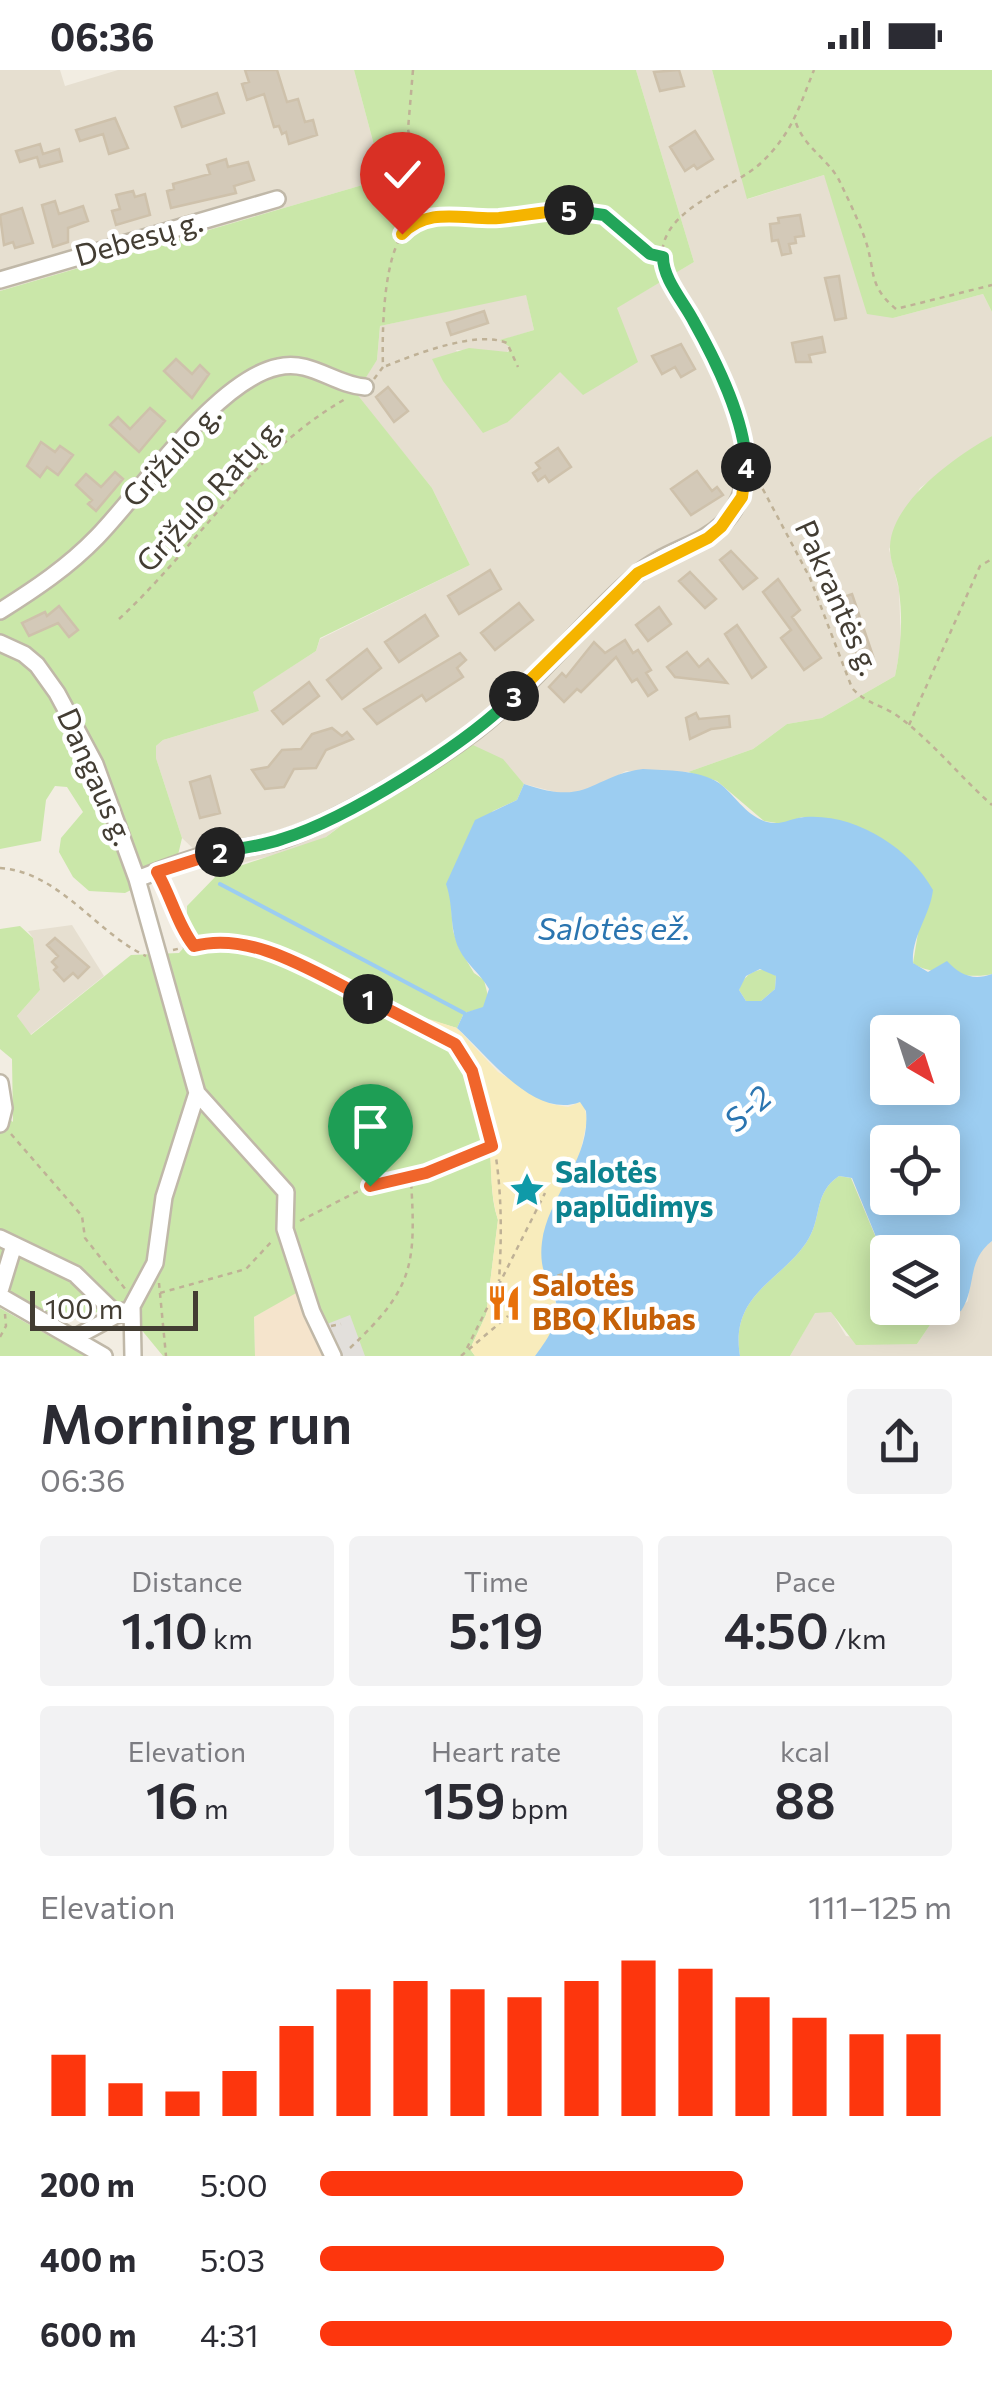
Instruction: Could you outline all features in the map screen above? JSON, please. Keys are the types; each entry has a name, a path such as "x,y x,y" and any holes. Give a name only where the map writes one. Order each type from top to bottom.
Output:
{"street":[{"name":"Debesų g.","path":"0,280 277,199"},
{"name":"Grįžulo g.","path":"0,611 55,576 97,537 197,424 241,384 276,367 305,365 353,386 365,387"},
{"path":"138,879 210,854 284,839 334,816 462,740 499,712 638,573 708,538 721,527 742,497 746,476"},
{"name":"Dangaus g.","path":"0,643 24,654 37,666 82,736 138,879 196,1093"},
{"path":"0,1083 1,1122"},
{"path":"74,1338 132,1306 156,1263 164,1197 196,1093 282,1185 287,1202 285,1228 312,1312 333,1356"},
{"path":"104,1356 2,1299 7,1242 75,1274 117,1315"},
{"path":"132,1306 133,1356"}],"path":[{"path":"413,70 408,128 427,200 402,234 387,283 383,367 433,349 490,338 507,343 518,367"},
{"path":"746,476 741,429 708,348 667,276 663,257 670,231 685,212 762,162 796,122 814,70"},
{"path":"796,122 812,152 837,177 866,244 877,292 886,301 896,309 992,286"},
{"path":"413,222 432,217 500,218 568,210 590,212 604,215 650,254 663,257"},
{"name":"Grįžulo Ratų g.","path":"119,619 235,490 307,421 365,387 383,367"},
{"name":"Pakrantės g.","path":"746,476 753,476 763,488 810,578 852,688 862,699 890,711 909,726 959,768 992,805"},
{"path":"909,726 980,566 992,558"},
{"path":"0,868 11,869 67,896 145,957 216,940 255,946 455,1044 472,1071 492,1146 503,1214 500,1281"},
{"path":"157,872 173,899 182,931 194,946"},
{"path":"1,1122 82,1216 85,1238 122,1282 132,1306"},
{"path":"160,1293 246,1270 285,1228 370,1186 410,1178 492,1146"},
{"path":"350,1348 398,1297 415,1243 410,1178"},
{"path":"461,1356 545,1193"},
{"path":"156,1263 166,1356"},
{"path":"548,1278 574,1270"},
{"path":"0,1337 6,1326 2,1299"},
{"path":"466,1349 508,1316"},
{"path":"466,1349 468,1356"}],"shaded area":[{"path":"0,70 60,70 65,86 118,70 354,70 383,179 0,291"},
{"path":"636,70 712,70 748,199 824,175 893,318 983,294 992,312 992,436 920,488 889,549 899,590 901,644 895,676 822,718 787,724 753,749 688,772 626,771 591,790 563,794 524,784 502,759 346,821 326,837 299,849 234,865 219,873 182,838 156,758 156,746 163,740 259,711 252,692 316,651 320,639 470,565 432,488 355,393 377,360 380,326 526,294 534,330 502,340 512,348 507,352 456,350 508,422 616,308 694,262"},
{"path":"72,925 104,976 30,1035 17,1016 40,990 33,938 28,931"},
{"path":"992,1241 992,1356 790,1356 815,1312 822,1310 831,1311 846,1336 917,1344 930,1325 960,1325 960,1308 968,1301 972,1266 979,1251"},
{"path":"298,1291 328,1356 255,1356 254,1317"},
{"path":"350,1315 365,1356 340,1356 327,1324"}],"green space":[{"path":"354,70 636,70 694,262 617,308 638,362 583,395 560,372 508,422 483,433 443,381 432,359 469,348 508,352 511,348 500,340 534,330 526,295 380,326 377,360 356,393 432,488 470,565 320,638 316,651 253,692 259,711 163,740 156,746 156,758 182,838 178,855 163,874 125,893 89,891 73,877 59,852 61,838 83,812 67,787 55,786 46,800 41,841 0,849 0,291 383,179"},
{"path":"712,70 992,70 992,312 983,294 893,318 867,314 824,175 747,199"},
{"path":"992,436 992,974 963,975 928,970 913,963 918,933 853,826 802,817 783,824 764,821 717,781 688,772 753,749 787,724 822,718 895,676 901,623 890,552 893,529 928,482"},
{"path":"473,745 503,759 524,784 517,800 493,811 449,878 453,931 474,973 484,980 489,1000 483,1008 464,1013 457,1028 430,1020 474,1092 489,1141 498,1220 486,1315 470,1349 475,1356 328,1356 298,1292 254,1317 255,1356 163,1356 126,1311 109,1308 67,1322 0,1287 0,1110 13,1122 12,1059 0,1049 0,929 20,926 33,938 40,990 17,1016 31,1035 131,955 179,953 187,944 187,906 219,873 326,837 370,804"},
{"path":"768,969 776,976 775,989 761,1001 746,1001 739,990 743,981 753,972"},
{"path":"839,1176 851,1178 875,1235 870,1235 870,1325 930,1325 917,1344 856,1345 831,1312 815,1313 790,1356 740,1356 743,1316 762,1288 809,1238 822,1197"},
{"path":"0,1308 85,1356 0,1356"}],"sand":[{"name":"Salotės paplūdimys","path":"429,1019 457,1028 498,1072 551,1104 584,1104 587,1121 579,1158 568,1178 545,1267 560,1317 551,1337 535,1356 475,1356 470,1349 486,1315 498,1220 489,1143 474,1093"}],"water":[{"name":"Salotės ež.","path":"643,769 702,775 719,783 747,810 767,822 824,817 879,836 910,860 933,890 915,944 913,963 928,972 947,961 967,975 992,974 992,1241 978,1257 961,1311 960,1235 875,1235 852,1178 839,1176 822,1197 809,1238 751,1301 739,1334 740,1356 535,1356 549,1335 557,1307 545,1275 542,1242 552,1209 582,1146 586,1111 580,1102 563,1105 529,1094 457,1028 464,1013 483,1007 489,989 459,949 446,884 475,820 517,800 524,784 563,792 588,788","holes":["760,969 776,976 775,989 761,1001 746,1001 739,990 746,976"]}],"building":[{"path":"245,70 277,70 287,102 298,99 305,122 313,120 317,135 289,144 286,132 282,134 279,126 274,127 264,94 247,100 242,84 249,82"},
{"path":"679,70 684,86 660,91 654,72"},
{"path":"217,93 224,113 182,127 175,107"},
{"path":"115,118 128,148 109,154 103,134 80,141 76,130"},
{"path":"695,131 713,159 685,171 670,147"},
{"path":"40,144 43,154 59,149 62,161 40,167 37,157 20,162 16,151"},
{"path":"226,159 228,167 248,162 254,180 234,186 236,193 171,208 167,191 174,189 173,184 210,174 207,165"},
{"path":"133,191 135,197 145,194 150,215 116,225 112,211 120,209 116,195"},
{"path":"55,201 59,214 83,206 88,221 68,228 68,242 53,247 42,205"},
{"path":"22,208 33,243 15,248 13,242 4,245 0,215"},
{"path":"800,215 804,236 795,237 796,243 789,244 791,253 782,255 778,240 772,241 770,224 779,223 778,218"},
{"path":"839,276 846,318 835,320 825,278"},
{"path":"484,311 488,323 451,335 447,323"},
{"path":"822,337 825,352 809,355 811,362 796,362 792,343"},
{"path":"681,344 695,369 681,377 675,367 662,374 652,356"},
{"path":"176,359 192,374 200,365 209,374 192,398 164,371"},
{"path":"388,387 408,411 394,422 376,397"},
{"path":"150,408 165,421 139,452 110,425 118,417 130,429"},
{"path":"41,442 55,452 60,446 73,455 58,475 47,467 40,477 27,466"},
{"path":"558,448 571,467 549,482 545,476 538,481 533,473 540,468 536,463"},
{"path":"697,471 712,491 717,487 723,495 691,515 671,489"},
{"path":"115,472 123,479 96,511 88,504 92,500 76,485 86,474 101,487"},
{"path":"731,551 757,578 743,589 720,560"},
{"path":"490,570 501,589 459,614 448,596"},
{"path":"690,572 716,599 705,608 679,581"},
{"path":"778,579 800,610 792,617 821,658 804,670 781,638 791,630 763,592"},
{"path":"852,594 873,656 859,661 838,599"},
{"path":"519,603 533,620 495,650 481,633"},
{"path":"59,606 78,630 69,637 58,623 29,636 22,623 45,612 47,616"},
{"path":"659,607 671,624 648,641 636,625"},
{"path":"425,615 438,636 399,662 385,642"},
{"path":"737,625 766,667 752,678 725,634"},
{"path":"625,640 633,653 638,650 651,670 646,673 657,690 648,696 637,679 632,682 616,657 581,692 577,689 564,702 549,687 562,673 566,677 594,642 605,653"},
{"path":"367,649 381,668 342,699 327,680"},
{"path":"687,652 699,667 708,659 727,683 675,677 667,667"},
{"path":"460,653 466,660 457,668 463,677 426,701 422,695 377,724 364,709"},
{"path":"309,682 319,696 283,724 272,711"},
{"path":"696,713 699,719 729,716 730,727 711,729 690,739 686,718"},
{"path":"332,728 342,736 347,732 353,739 326,750 316,768 294,769 284,787 265,789 252,770 268,767 282,750 301,749 312,734"},
{"path":"210,776 220,813 200,818 190,782"},
{"path":"55,938 89,967 78,978 73,973 64,981 54,970 57,967 52,962 58,956 47,945"}],"waterway":[{"path":"220,884 464,1013"}],"place":[{"name":"Salotės paplūdimys","path":"527,1190"},
{"name":"Salotės BBQ Klubas","path":"504,1303"}],"route":[{"path":"370,1186 426,1173 492,1146 490,1126 472,1071 455,1044 255,946 216,940 194,946 182,931 173,899 157,872 210,854 284,839 334,816 462,740 499,712 638,573 708,538 721,527 734,514 746,476 741,429 714,360 667,276 663,257 650,254 604,215 568,210 500,218 432,217 413,222 402,234"}],"water label":[{"name":"S-2","path":"748,1109"}]}
